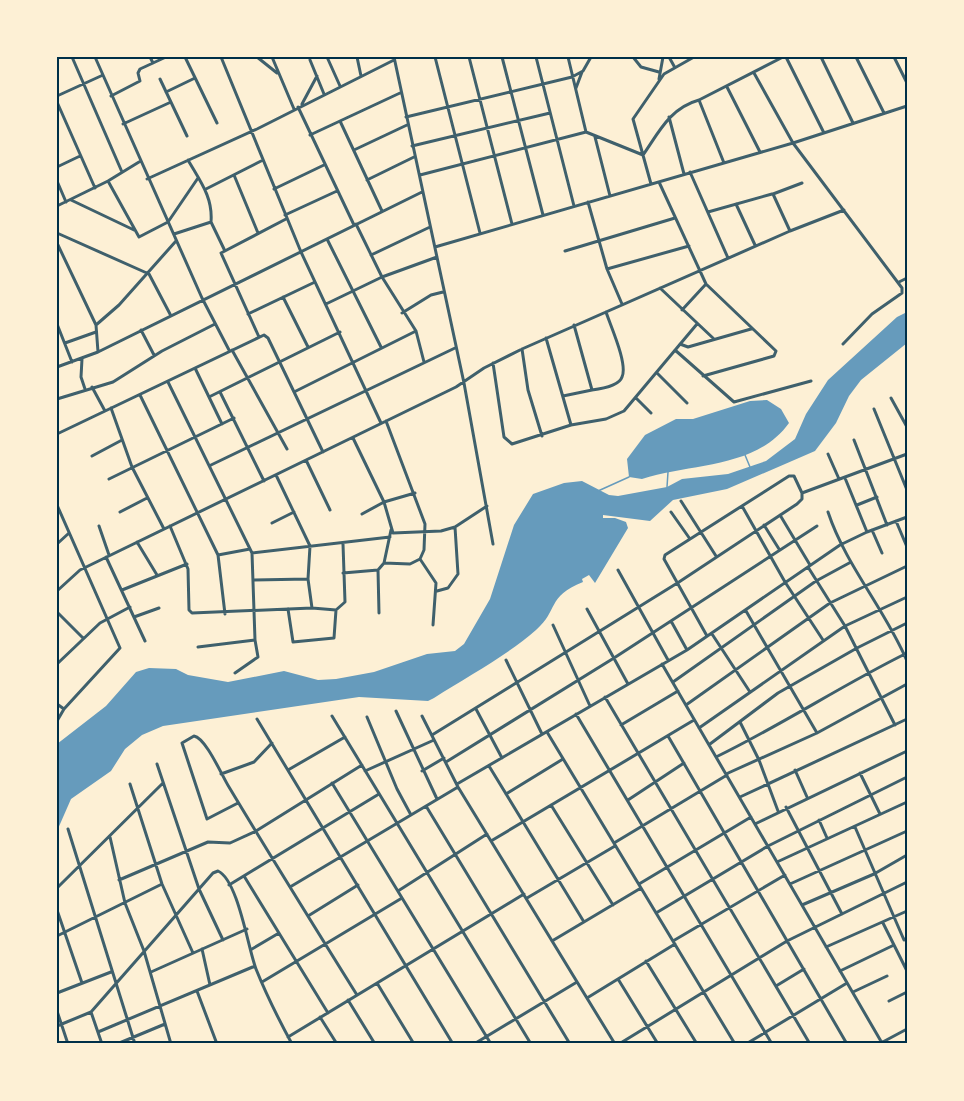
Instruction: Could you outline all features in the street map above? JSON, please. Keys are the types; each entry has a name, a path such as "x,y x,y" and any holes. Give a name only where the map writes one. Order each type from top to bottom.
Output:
{"street":[{"path":"72,57 123,172"},
{"path":"95,57 139,162 174,234 201,298 287,449"},
{"path":"150,57 153,63"},
{"path":"111,96 138,83 139,70 166,57"},
{"path":"185,57 217,123"},
{"path":"221,57 301,252 381,424"},
{"path":"257,57 279,74"},
{"path":"272,57 382,277 402,313 416,331 424,362"},
{"path":"327,57 340,86"},
{"path":"357,57 361,76"},
{"path":"435,57 480,234"},
{"path":"469,57 512,224"},
{"path":"502,57 543,215"},
{"path":"536,57 574,206"},
{"path":"568,57 586,132"},
{"path":"576,88 591,57"},
{"path":"633,57 641,68 658,72"},
{"path":"659,79 658,72 663,57"},
{"path":"669,57 674,66"},
{"path":"651,184 633,119 659,79 674,66 694,57"},
{"path":"643,156 669,117 686,104 727,87 785,57 824,133"},
{"path":"822,57 854,123"},
{"path":"855,57 884,114"},
{"path":"894,57 907,83"},
{"path":"147,179 250,131 394,59 464,383 493,544"},
{"path":"310,60 324,94"},
{"path":"406,117 543,86 572,77 583,70"},
{"path":"754,72 793,143 899,282 902,293 872,314 843,344"},
{"path":"57,96 103,75"},
{"path":"298,107 317,76"},
{"path":"166,92 195,78"},
{"path":"160,79 187,136"},
{"path":"727,87 760,152"},
{"path":"310,135 400,93"},
{"path":"699,100 724,163"},
{"path":"57,102 95,188"},
{"path":"123,124 171,102"},
{"path":"435,247 793,143 907,106"},
{"path":"412,146 550,113"},
{"path":"669,117 684,174"},
{"path":"340,121 382,211"},
{"path":"354,150 407,125"},
{"path":"419,175 586,132 643,156"},
{"path":"595,136 610,196"},
{"path":"57,167 81,156"},
{"path":"367,180 414,157"},
{"path":"188,160 206,189 212,207 211,222 224,249"},
{"path":"206,189 263,160"},
{"path":"57,206 95,188 139,162"},
{"path":"274,189 324,165"},
{"path":"690,172 728,258"},
{"path":"234,175 258,233"},
{"path":"108,181 134,230 141,237 168,222 198,178"},
{"path":"57,181 68,201 134,230"},
{"path":"659,182 706,284 776,351 774,356 703,376"},
{"path":"708,212 773,194 802,183"},
{"path":"259,337 221,253 224,249 337,191"},
{"path":"57,367 98,352 201,298 422,192"},
{"path":"773,194 790,231"},
{"path":"588,202 607,269 622,304"},
{"path":"736,204 755,245"},
{"path":"57,591 84,568 464,383 493,363 755,245 844,210"},
{"path":"565,250 675,218"},
{"path":"174,234 211,222"},
{"path":"371,255 430,226"},
{"path":"57,233 148,274 170,314"},
{"path":"327,239 381,348"},
{"path":"96,326 148,274 176,241"},
{"path":"57,243 96,326 98,352"},
{"path":"607,269 689,246"},
{"path":"326,304 382,277 437,257"},
{"path":"899,282 907,278"},
{"path":"248,314 315,282"},
{"path":"682,310 706,284"},
{"path":"660,288 714,339"},
{"path":"402,313 431,296 443,292"},
{"path":"283,297 308,347"},
{"path":"563,396 618,382 623,376 623,362 605,312"},
{"path":"57,324 72,362"},
{"path":"57,399 113,382 154,356 215,324"},
{"path":"493,363 504,437 512,444 571,425 614,416 624,411 697,324"},
{"path":"574,325 592,390"},
{"path":"681,344 686,347 751,329"},
{"path":"141,330 154,356"},
{"path":"293,392 416,331"},
{"path":"65,343 96,332"},
{"path":"209,397 340,332"},
{"path":"57,434 264,335 268,338 323,452"},
{"path":"546,338 571,425"},
{"path":"210,466 455,348"},
{"path":"522,349 528,390 542,436"},
{"path":"675,350 727,398 738,402 811,381"},
{"path":"82,358 81,377 86,389"},
{"path":"195,368 222,424"},
{"path":"657,374 687,403"},
{"path":"168,382 251,551 255,640 258,657 235,673"},
{"path":"92,387 105,411"},
{"path":"220,392 264,481"},
{"path":"140,395 218,555 225,614"},
{"path":"636,398 651,413"},
{"path":"891,398 907,427"},
{"path":"111,408 132,467 164,529"},
{"path":"874,409 907,488"},
{"path":"109,479 169,452 234,418"},
{"path":"386,421 415,493 426,532 420,559 436,583 438,591 433,625"},
{"path":"352,438 384,502 391,530 384,563 378,570 379,613"},
{"path":"92,456 122,440"},
{"path":"854,440 887,525"},
{"path":"828,454 839,479"},
{"path":"802,493 907,454"},
{"path":"306,460 330,510"},
{"path":"276,475 310,546 308,579 312,608"},
{"path":"432,735 679,582 800,501 802,493 794,476 789,476 664,557 679,582 707,636"},
{"path":"845,477 856,505 882,553"},
{"path":"362,514 384,502 415,493"},
{"path":"856,505 877,497"},
{"path":"120,513 147,498"},
{"path":"681,501 716,556"},
{"path":"57,505 120,648 64,709 57,721"},
{"path":"391,530 396,533 426,532 455,527 487,506"},
{"path":"742,506 785,582 823,640"},
{"path":"272,522 294,512"},
{"path":"671,512 690,539"},
{"path":"828,512 840,545 906,653 907,661"},
{"path":"780,515 816,581 845,626 895,725"},
{"path":"290,887 502,758 687,650 840,545 869,531 907,518"},
{"path":"896,521 907,547"},
{"path":"764,525 779,549"},
{"path":"99,526 121,590 145,641"},
{"path":"170,526 187,564 190,612 225,614 312,608 336,610"},
{"path":"422,771 490,735 614,658 769,555 817,526"},
{"path":"438,591 448,588 458,574 455,527"},
{"path":"57,544 69,533"},
{"path":"218,555 390,537"},
{"path":"137,542 157,574"},
{"path":"288,609 293,642 334,638 336,610 345,602 343,543"},
{"path":"384,563 410,564 420,559"},
{"path":"673,682 816,581 851,562"},
{"path":"121,590 187,564"},
{"path":"686,705 830,603 907,566"},
{"path":"343,573 378,570"},
{"path":"618,570 668,660"},
{"path":"254,580 308,579"},
{"path":"699,728 845,626 907,597"},
{"path":"57,657 59,662 83,638 107,619 130,607"},
{"path":"134,617 159,608"},
{"path":"587,609 628,684"},
{"path":"746,611 817,733"},
{"path":"57,612 83,638"},
{"path":"671,621 687,650"},
{"path":"709,744 791,686 856,648 907,623"},
{"path":"553,625 590,706"},
{"path":"712,633 750,692"},
{"path":"198,647 255,640"},
{"path":"716,757 749,741 906,653"},
{"path":"506,660 529,710 563,759 735,1044"},
{"path":"662,664 883,1043 907,1029"},
{"path":"288,1037 491,914 587,863 642,826 726,775 817,733 907,684"},
{"path":"621,725 678,691"},
{"path":"605,697 810,1044"},
{"path":"57,704 64,709"},
{"path":"476,709 502,758"},
{"path":"396,711 437,799"},
{"path":"576,714 772,1044"},
{"path":"332,716 531,1044"},
{"path":"422,716 458,786 617,1044 788,942 907,882"},
{"path":"367,717 385,762 411,815"},
{"path":"257,719 453,1044"},
{"path":"739,797 907,719"},
{"path":"491,841 694,720"},
{"path":"740,722 759,760 778,811"},
{"path":"238,803 207,819 182,743 194,736 199,736 357,995"},
{"path":"668,736 847,1044"},
{"path":"288,770 345,737"},
{"path":"365,771 434,740"},
{"path":"221,774 254,762 272,743"},
{"path":"755,824 786,807 907,751"},
{"path":"506,794 563,759"},
{"path":"157,764 184,850 223,940"},
{"path":"627,800 684,764"},
{"path":"119,880 184,850 211,842 230,843 255,831 362,765"},
{"path":"489,766 584,922"},
{"path":"795,770 807,797"},
{"path":"860,773 880,814"},
{"path":"656,913 768,846 907,777"},
{"path":"57,888 163,783"},
{"path":"332,783 492,1044"},
{"path":"130,784 162,884 194,953"},
{"path":"229,885 379,794"},
{"path":"777,862 907,802"},
{"path":"551,805 613,905"},
{"path":"426,806 570,1044"},
{"path":"786,807 842,914"},
{"path":"552,941 613,905 667,867 751,817"},
{"path":"819,820 828,838"},
{"path":"855,827 893,918 904,940 907,938"},
{"path":"68,830 135,1044"},
{"path":"790,884 907,831"},
{"path":"398,891 487,834"},
{"path":"110,837 125,903 151,972 171,1044"},
{"path":"802,905 874,874 907,855"},
{"path":"59,1025 91,1012 213,873 218,871 223,873 229,885 247,929 255,966 292,1044"},
{"path":"587,998 701,925 785,875"},
{"path":"244,876 328,1013"},
{"path":"57,936 162,884"},
{"path":"308,916 358,885"},
{"path":"262,982 402,898"},
{"path":"57,910 82,983"},
{"path":"826,947 907,911"},
{"path":"883,923 907,971"},
{"path":"151,972 247,929"},
{"path":"251,949 279,933"},
{"path":"840,971 894,945"},
{"path":"202,949 210,985"},
{"path":"646,961 697,1044"},
{"path":"98,1032 255,966"},
{"path":"776,986 804,969"},
{"path":"57,993 112,972"},
{"path":"853,992 887,976"},
{"path":"618,979 658,1044"},
{"path":"474,1044 577,982"},
{"path":"377,983 414,1044"},
{"path":"746,1044 847,983"},
{"path":"197,991 217,1044"},
{"path":"889,1001 907,992"},
{"path":"348,1000 375,1044"},
{"path":"57,1011 59,1025 68,1044"},
{"path":"91,1012 102,1044"},
{"path":"320,1017 337,1044"},
{"path":"117,1044 165,1024"}],"water":[{"path":"907,312 907,343 861,380 849,396 836,423 815,451 727,489 673,500 650,521 603,515 603,518 615,518 626,522 628,528 595,583 589,575 582,579 583,582 563,593 543,623 524,640 434,698 428,701 359,697 163,726 142,735 125,749 111,771 71,799 57,831 57,744 106,706 136,672 149,668 176,669 188,675 228,682 284,671 318,680 336,679 374,672 427,654 455,651 464,644 490,599 514,525 533,494 564,483 582,481 609,495 618,496 667,487 682,479 728,474 766,461 795,439 806,414 828,380 897,317"},
{"path":"767,400 781,409 789,423 775,438 759,449 722,462 642,479 629,477 627,459 645,435 676,419 693,419 750,401"}],"waterway":[{"path":"745,455 750,467"},
{"path":"667,487 668,472"},
{"path":"598,491 629,477"}]}
